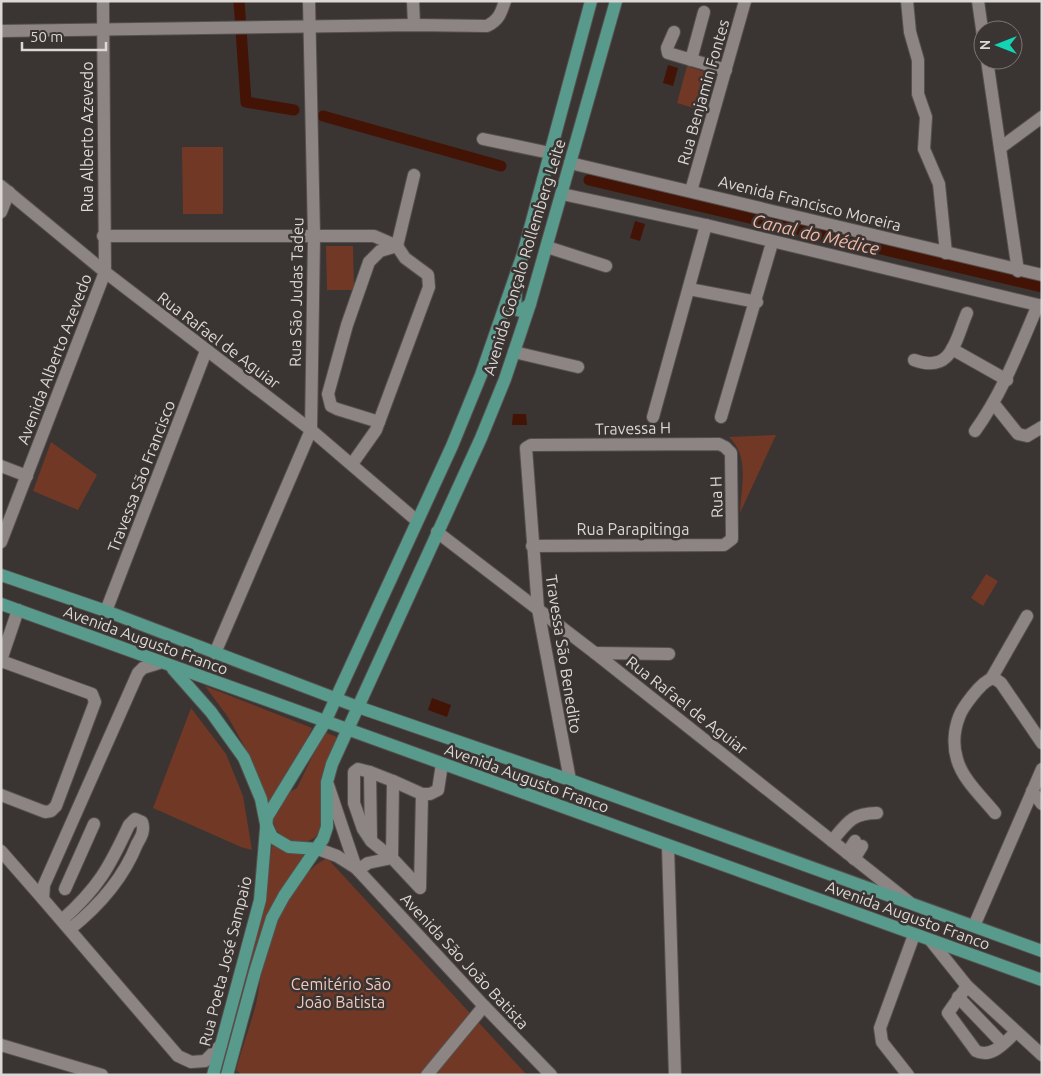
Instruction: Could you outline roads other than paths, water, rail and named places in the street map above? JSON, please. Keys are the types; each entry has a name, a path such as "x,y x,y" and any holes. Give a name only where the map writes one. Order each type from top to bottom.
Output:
{"main road":[{"name":"Avenida Gonçalo Rollemberg Leite","path":"325,722 416,520 452,446 481,375 523,254 591,1"},
{"name":"Avenida Gonçalo Rollemberg Leite","path":"348,730 481,438 514,352 547,246 616,1"},
{"path":"523,254 514,306 515,309 521,311 530,304"},
{"name":"Avenida Augusto Franco","path":"1,575 106,611 358,707 570,780 915,907 1042,950"},
{"name":"Avenida Augusto Franco","path":"1,604 668,847 1042,980"},
{"path":"165,665 211,712 244,758 261,799 266,824 272,837 282,845 318,849"},
{"name":"Rua Poeta José Sampaio","path":"213,1075 260,900 266,824 270,810 325,722"},
{"name":"Rua Poeta José Sampaio","path":"227,1075 272,918 284,896 318,849 327,827 327,782 332,764 348,730"}],"street":[{"name":"Rua Alberto Azevedo","path":"103,1 103,236 105,272"},
{"name":"Rua São Judas Tadeu","path":"215,653 310,430 314,236 309,1"},
{"path":"413,1 414,25"},
{"path":"1,31 234,29 309,26 487,26 495,22 501,14 505,1"},
{"name":"Rua Benjamin Fontes","path":"691,191 746,1"},
{"path":"907,1 910,32 918,60 918,94 926,117 924,149 939,184 946,253"},
{"path":"978,1 981,20"},
{"path":"691,60 704,12"},
{"path":"674,32 667,48 668,53 726,70"},
{"path":"988,70 1018,270"},
{"path":"1000,148 1042,118"},
{"path":"484,139 550,154"},
{"name":"Avenida Francisco Moreira","path":"570,163 1042,275"},
{"path":"397,246 414,175"},
{"path":"1,212 5,189"},
{"name":"Rua Rafael de Aguiar","path":"5,189 105,272 310,430 416,520"},
{"path":"562,194 706,225 772,243 1040,306 1032,319 994,404 975,431"},
{"path":"652,417 706,225"},
{"path":"103,236 374,236 397,246 404,258 428,275 430,280 379,422 370,440 352,464"},
{"path":"722,417 772,243"},
{"path":"379,422 331,406 328,394 346,326 369,262 380,251 397,246"},
{"path":"547,246 606,266"},
{"name":"Avenida Alberto Azevedo","path":"1,542 105,272"},
{"path":"689,289 756,302"},
{"path":"914,360 934,365 942,361 952,350 966,313"},
{"path":"952,350 1006,380"},
{"name":"Travessa São Francisco","path":"106,611 206,351"},
{"path":"514,352 578,367"},
{"path":"994,404 1018,434 1027,436 1042,427"},
{"name":"Travessa H","path":"531,446 719,444 725,446 731,453"},
{"name":"Travessa São Benedito","path":"531,446 526,448 538,609 570,780"},
{"name":"Rua H","path":"731,453 732,539"},
{"path":"1,466 27,476"},
{"name":"Rua Rafael de Aguiar","path":"437,532 596,653 915,907"},
{"name":"Rua Parapitinga","path":"532,546 724,544 732,539"},
{"path":"1,795 45,812 51,811 56,806 95,702 92,694 1,661 18,610"},
{"path":"995,813 958,763 955,745 956,727 962,709 983,684 991,679 1027,616"},
{"path":"596,653 669,654"},
{"path":"43,899 44,885 138,673 143,668 165,665"},
{"path":"991,679 1001,683 1042,742"},
{"path":"422,794 420,888 392,858 371,842 370,772 422,794 430,794 438,790 442,764"},
{"path":"974,926 1042,769"},
{"path":"392,858 393,781"},
{"path":"327,782 357,869"},
{"path":"1032,791 1042,804"},
{"path":"832,841 856,816 863,813 877,813"},
{"path":"135,819 142,822 144,830 138,844 114,887 66,924 105,874 129,825 135,819"},
{"path":"65,890 94,824"},
{"path":"65,836 84,847"},
{"path":"851,856 858,843"},
{"path":"668,847 675,1075"},
{"path":"318,849 337,856 357,869"},
{"path":"1,851 178,1056 191,1062 205,1062 221,1045"},
{"path":"357,869 368,862 392,858"},
{"name":"Avenida São João Batista","path":"357,869 551,1075"},
{"path":"908,1075 882,1042 880,1028 914,935"},
{"path":"931,941 968,986 1042,1055"},
{"path":"968,986 948,1009 948,1016 976,1051 988,1053 1003,1044 1016,1032"},
{"path":"958,997 1003,1044"},
{"path":"427,1075 484,1006"},
{"path":"1,1045 102,1075"}],"waterway":[{"path":"239,1 246,102 294,110"},
{"path":"323,116 501,166"},
{"name":"Canal do Médice","path":"589,180 1042,287"}],"park label":[{"name":"Cemitério São João Batista","path":"341,993"}]}
